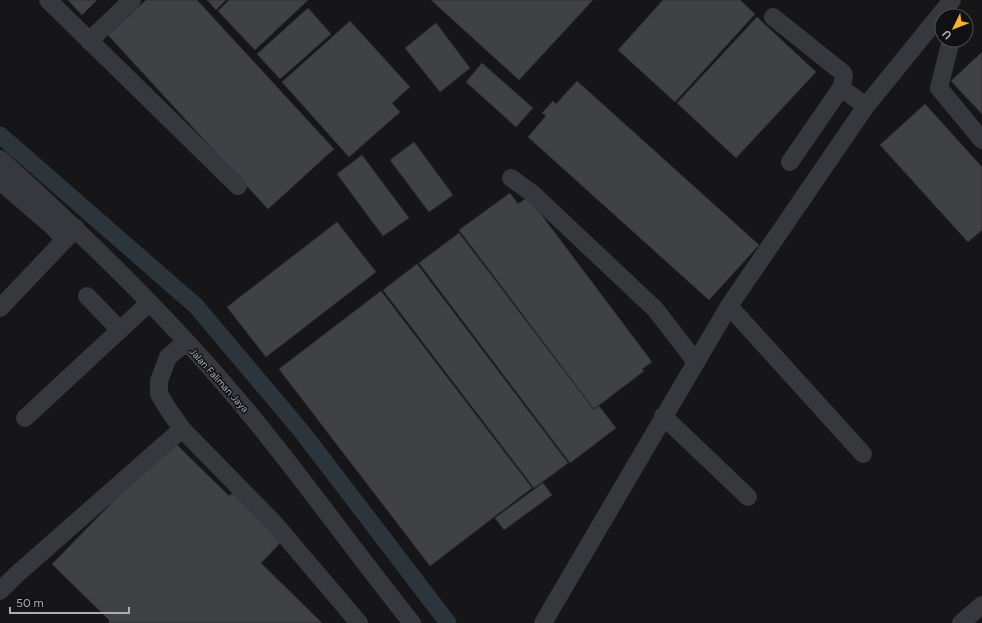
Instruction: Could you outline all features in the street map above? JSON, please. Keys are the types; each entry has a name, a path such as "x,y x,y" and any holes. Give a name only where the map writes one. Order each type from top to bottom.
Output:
{"street":[{"path":"48,0 238,186"},
{"path":"89,41 132,0"},
{"path":"773,17 843,73 844,77 841,88 790,162"},
{"path":"542,623 729,306 866,106 934,30"},
{"path":"950,48 939,88 982,140"},
{"path":"841,88 866,106"},
{"name":"Jalan Faliman Jaya","path":"0,159 71,234 149,303 186,342 253,418 412,623"},
{"path":"511,178 533,194 655,310 696,362"},
{"path":"0,181 52,226 71,234 0,308"},
{"path":"87,296 120,330"},
{"path":"25,418 149,303"},
{"path":"729,306 863,454"},
{"path":"186,342 168,357 159,381 159,394 182,429 275,524 336,593 360,623"},
{"path":"663,416 748,496"},
{"path":"0,591 22,569 182,429"},
{"path":"961,623 982,605"}],"building":[{"path":"68,0 97,0 82,15"},
{"path":"146,0 197,0 334,149 268,209 108,35"},
{"path":"207,0 226,0 216,10"},
{"path":"229,0 308,0 255,50 218,11"},
{"path":"431,0 593,0 519,80"},
{"path":"663,0 740,0 755,14 675,102 618,50"},
{"path":"308,8 331,34 280,79 257,54"},
{"path":"757,17 816,72 736,158 677,103"},
{"path":"350,21 410,87 392,103 400,112 349,157 282,82"},
{"path":"436,23 470,68 440,92 405,48"},
{"path":"982,52 982,114 951,81"},
{"path":"482,63 533,108 516,127 466,82"},
{"path":"577,81 759,245 709,300 528,137 546,116 542,113 553,101 556,104"},
{"path":"925,104 982,167 982,230 968,242 880,145"},
{"path":"414,142 453,195 429,212 390,160"},
{"path":"362,155 409,218 383,236 337,174"},
{"path":"510,193 518,204 528,197 652,362 642,369 644,371 594,409 459,230"},
{"path":"337,222 376,272 266,357 227,307"},
{"path":"459,233 594,410 599,406 616,428 570,463 419,263"},
{"path":"417,264 568,463 534,488 383,290"},
{"path":"381,291 532,488 430,566 279,369"},
{"path":"173,441 229,496 234,492 283,540 261,563 322,623 108,623 110,621 52,564"},
{"path":"543,483 552,495 504,530 495,518"}],"waterway":[{"path":"0,135 196,306 303,433 448,623"}]}
